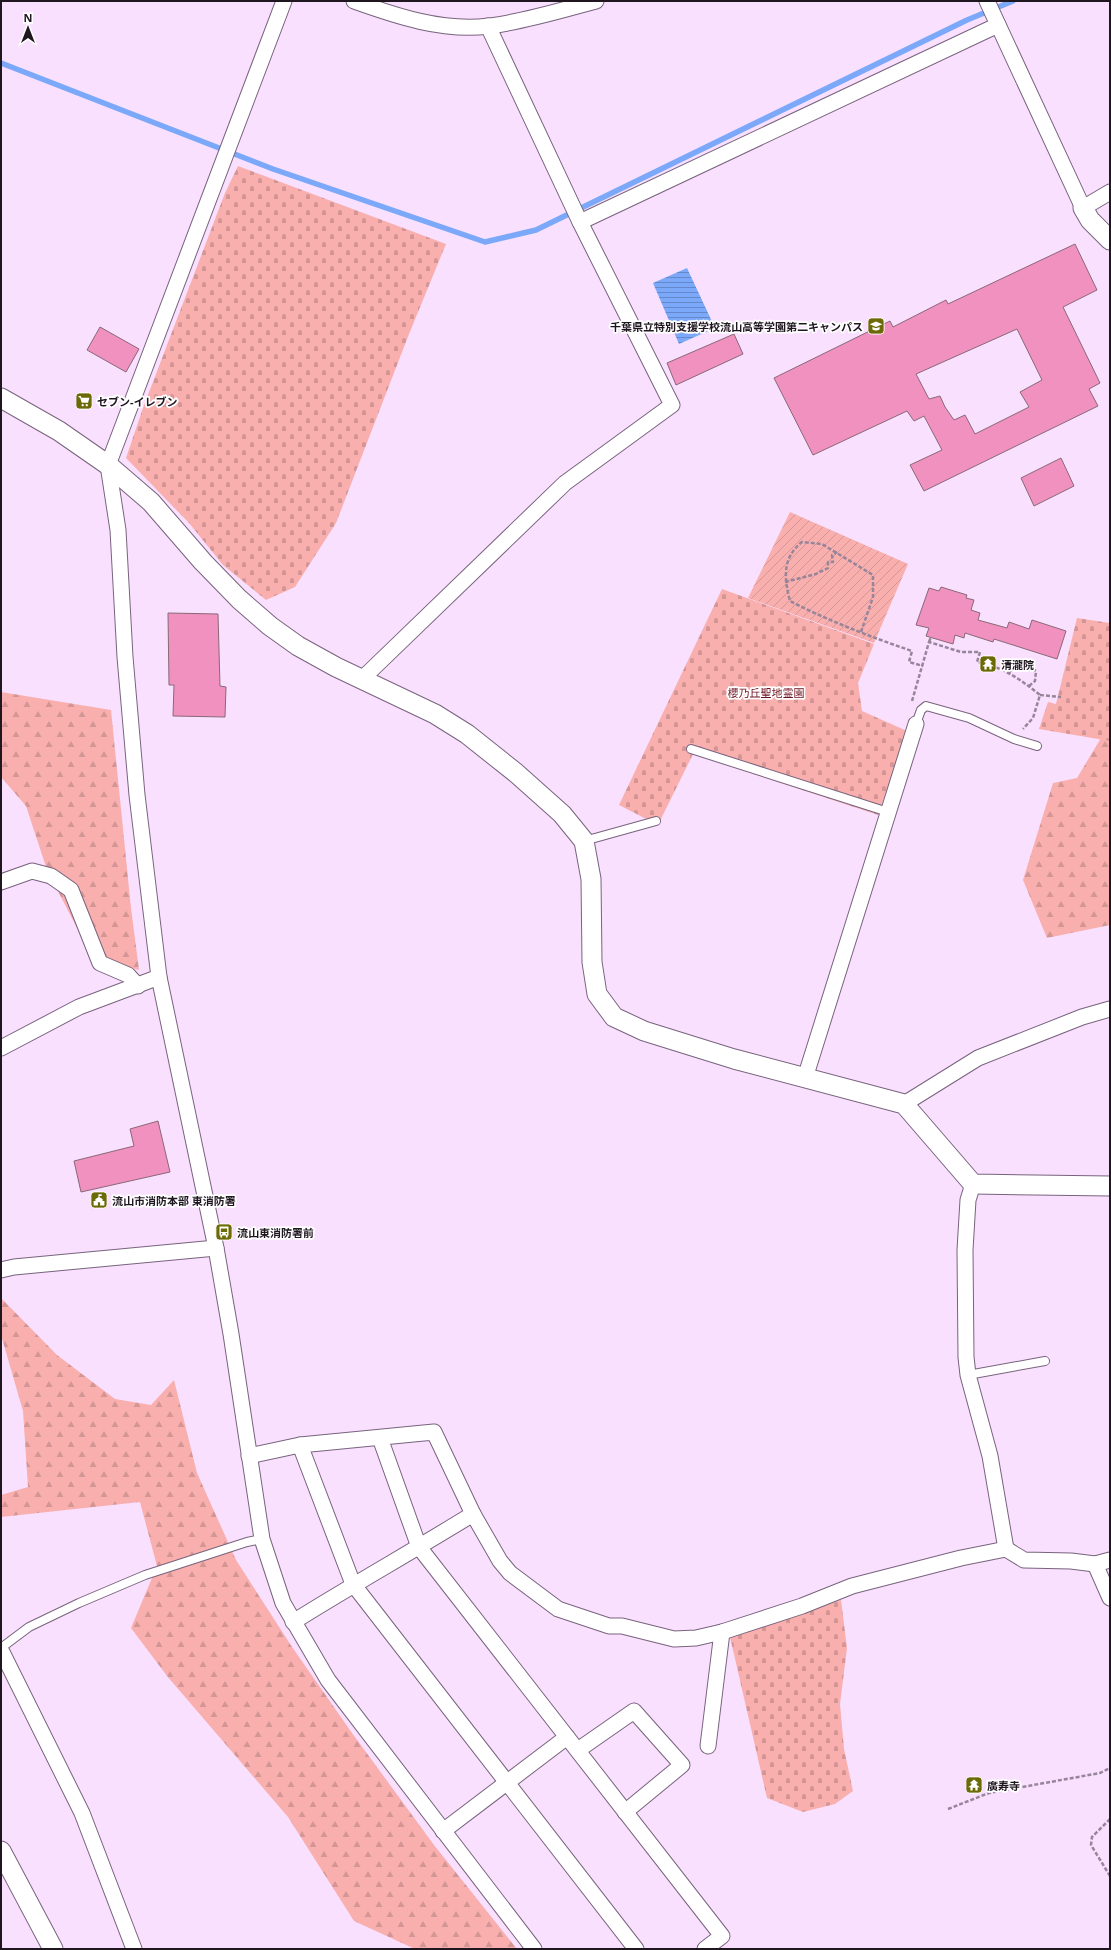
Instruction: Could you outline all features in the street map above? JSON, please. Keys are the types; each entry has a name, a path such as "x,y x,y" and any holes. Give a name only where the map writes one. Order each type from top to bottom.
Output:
{"street":[{"path":"284,1 108,465 118,530 125,657 137,795 159,977 216,1248 231,1334 262,1539 283,1603 328,1680 534,1949"},
{"path":"354,1 396,16 428,23 454,26 488,26 596,1"},
{"path":"987,1 1083,208 1090,220 1110,240"},
{"path":"578,218 996,21"},
{"path":"363,678 565,483 672,405 567,196 488,26"},
{"path":"1083,208 1110,192"},
{"path":"1,398 59,431 108,465 151,502 203,562 239,599 270,626 298,646 336,667 363,678 435,714 467,734 516,773 562,814 584,841 591,879 592,962 595,981 598,994 614,1018 644,1031 734,1059 904,1104 974,1184 1110,1186"},
{"path":"805,1078 918,717"},
{"path":"1,882 32,872 51,876 70,890 100,963 128,975 138,986"},
{"path":"1,1048 79,1007 159,977"},
{"path":"904,1104 978,1058 1082,1018 1110,1009"},
{"path":"974,1184 968,1200 966,1250 966,1357 968,1375 990,1456 1006,1549"},
{"path":"1,1270 14,1267 216,1248"},
{"path":"249,1456 300,1445 434,1432 473,1514 500,1561 510,1573 558,1609 609,1626 622,1626 674,1639 696,1638 722,1632 802,1606 852,1586 961,1558 1006,1549 1024,1560 1070,1561 1095,1564 1110,1560"},
{"path":"380,1438 419,1547 722,1936 705,1949"},
{"path":"300,1445 353,1584 636,1949"},
{"path":"293,1622 353,1584 419,1547 473,1514"},
{"path":"1095,1564 1110,1598"},
{"path":"708,1746 722,1632"},
{"path":"1,1649 82,1813 134,1949"},
{"path":"578,1750 634,1711 682,1765 625,1812"},
{"path":"443,1831 567,1737"},
{"path":"1,1851 53,1949"}],"lane":[{"path":"918,717 926,706 969,718 1014,739 1037,746"},
{"path":"691,749 888,812"},
{"path":"584,841 656,821"},
{"path":"968,1375 1045,1361"},
{"path":"1,1649 29,1627 138,1578 247,1542 262,1539"}],"path":[{"path":"861,632 873,597 873,575 822,544 802,542 793,549 786,566 785,582 790,601 813,613 881,640 912,651 909,662 922,666"},
{"path":"785,582 816,574 828,568 828,562 832,562 832,555 837,552"},
{"path":"918,717 910,706 931,637"},
{"path":"929,642 961,652 980,652 977,662 995,666 1009,673 1040,695 1061,698"},
{"path":"1009,673 1014,665 1025,663 1036,671 1035,681 1029,686"},
{"path":"1014,739 1033,718 1040,695"},
{"path":"948,1810 988,1793 1100,1772 1110,1768"},
{"path":"1110,1819 1092,1838 1091,1845 1110,1876"}],"green space":[{"path":"238,166 446,244 409,334 336,523 295,587 266,600 223,565 189,523 126,458 143,408 225,193"},
{"path":"790,512 908,564 874,643 748,598"},
{"name":"櫻乃丘聖地霊園","path":"722,589 874,644 858,683 862,711 907,731 878,815 693,754 658,825 619,805"},
{"path":"1077,618 1110,623 1110,741 1039,729 1048,702 1056,704"},
{"path":"1,692 111,710 131,908 139,970 92,957 47,870 26,806 1,777"},
{"path":"1110,723 1110,925 1047,938 1023,880 1053,783 1077,778"},
{"path":"1,1298 57,1355 115,1399 151,1405 174,1380 197,1473 236,1560 292,1647 352,1733 434,1845 517,1949 415,1949 354,1921 288,1817 167,1676 131,1628 157,1566 140,1502 1,1517 1,1495 28,1487 23,1411 1,1335"},
{"path":"841,1600 847,1648 840,1704 844,1749 853,1791 835,1804 803,1812 767,1798 730,1637"}],"water":[{"path":"687,268 715,328 679,344 653,283"}],"building":[{"path":"1075,244 1097,290 1063,307 1100,383 1089,389 1098,406 924,491 910,465 942,450 924,416 914,421 907,411 813,455 774,378 890,321 893,327 946,300 948,304","holes":["1017,329 1042,380 1020,392 1029,407 975,434 965,415 954,420 945,407 940,396 929,399 916,374"]},
{"path":"100,327 139,349 126,372 87,350"},
{"path":"734,334 743,354 676,385 667,363"},
{"path":"1061,458 1074,486 1034,506 1021,478"},
{"path":"941,587 967,595 966,598 974,600 971,610 980,613 978,620 1007,628 1009,622 1029,629 1032,620 1066,631 1057,659 994,639 993,642 965,633 964,638 955,635 953,644 926,636 929,628 916,625 929,588 939,591"},
{"path":"168,613 218,614 220,686 226,687 225,717 173,716 174,685 169,685"},
{"path":"158,1121 170,1172 81,1192 74,1161 134,1146 130,1129"}],"waterway":[{"path":"1,63 273,169 485,242 536,230 967,20 1013,1"}],"place":[{"name":"千葉県立特別支援学校流山高等学園第二キャンパス","path":"876,326"},
{"name":"セブン-イレブン","path":"84,401"},
{"name":"清瀧院","path":"988,664"},
{"name":"流山市消防本部 東消防署","path":"99,1200"},
{"name":"流山東消防署前","path":"224,1232"},
{"name":"廣寿寺","path":"974,1785"}]}
